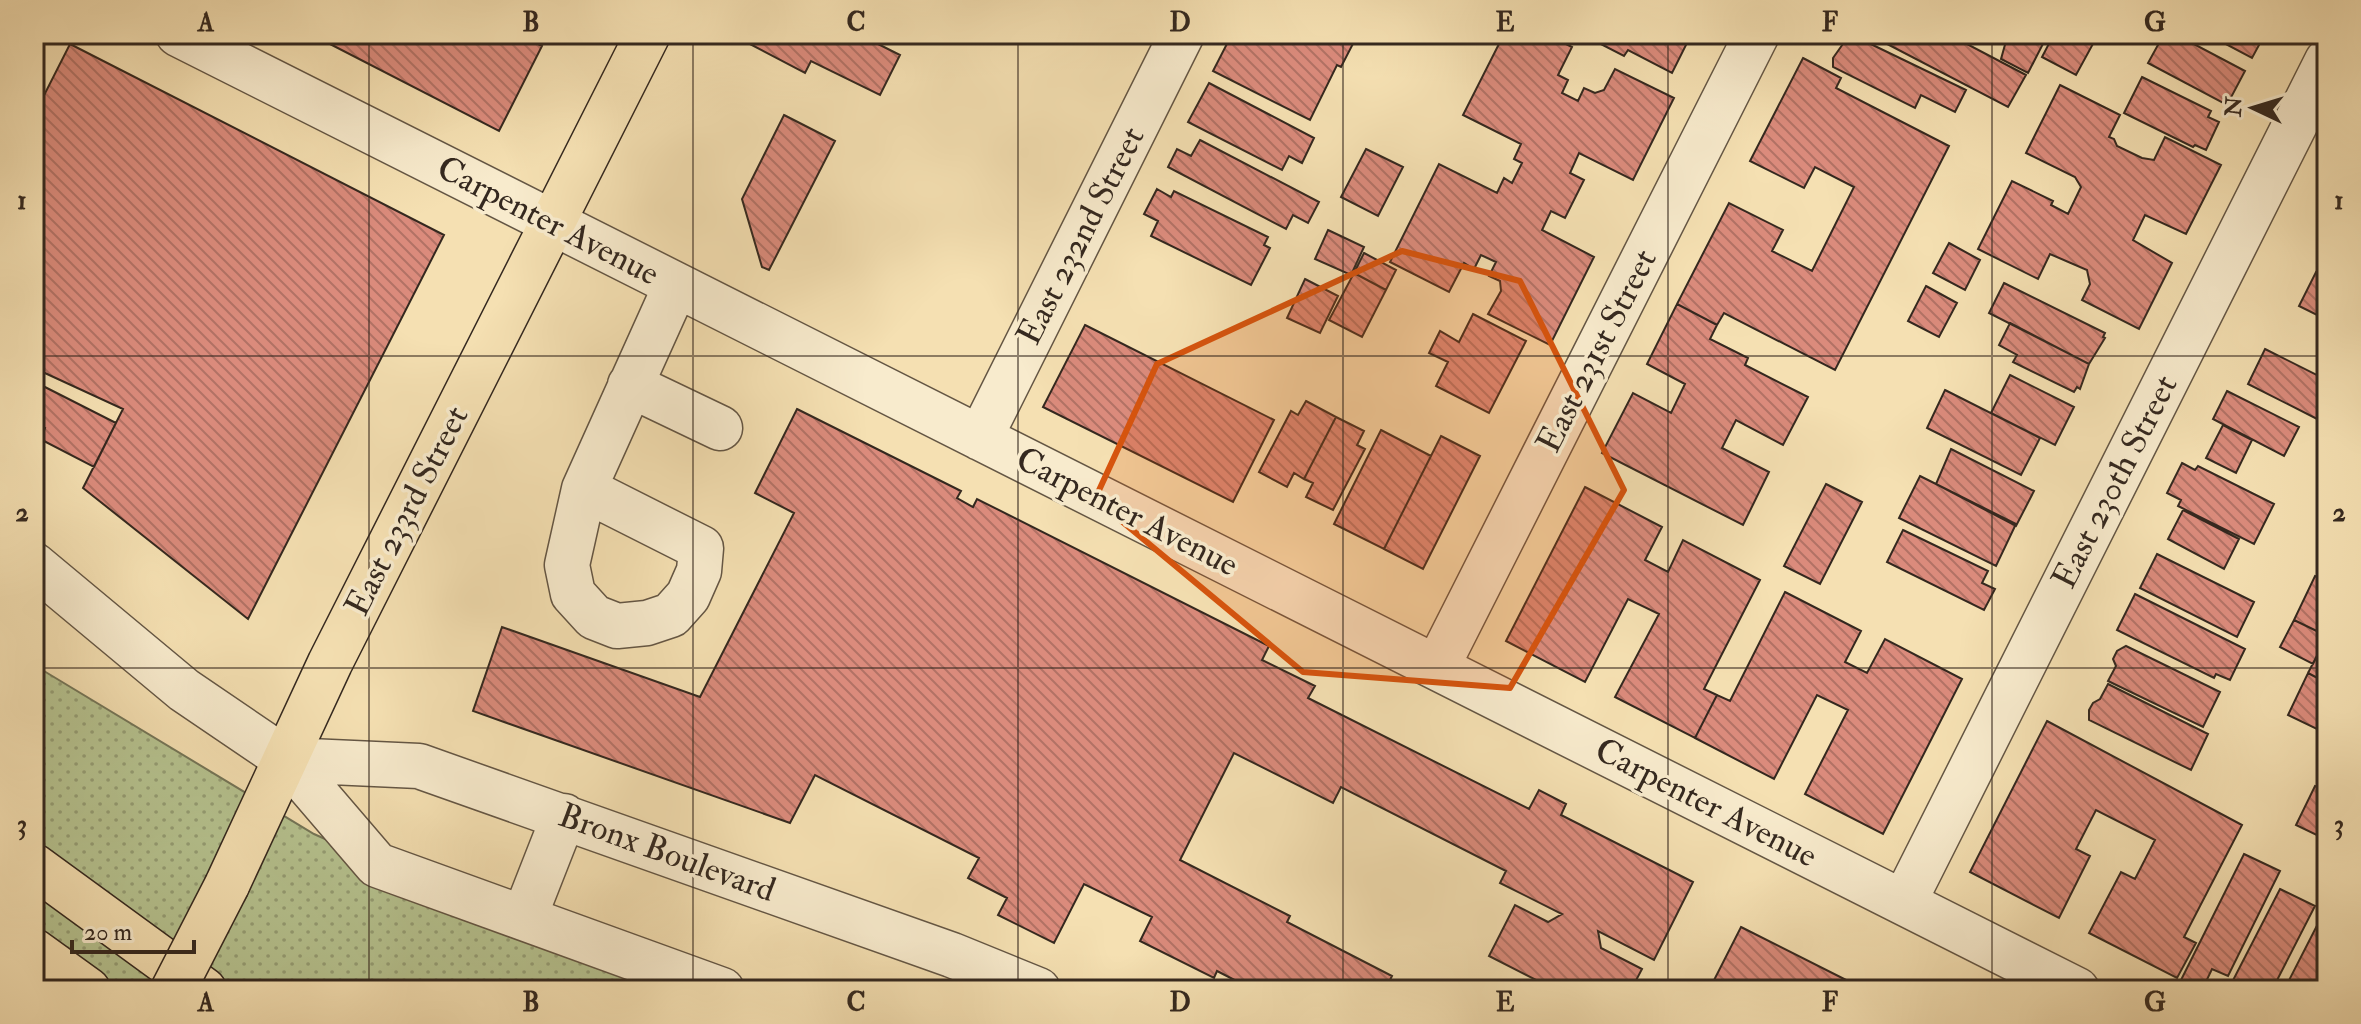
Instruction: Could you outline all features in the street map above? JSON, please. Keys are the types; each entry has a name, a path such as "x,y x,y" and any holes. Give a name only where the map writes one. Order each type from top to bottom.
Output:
{"main road":[{"name":"East 233rd Street","path":"173,990 227,885 330,663 648,34"},
{"path":"34,866 204,990"},
{"path":"34,951 88,990"}],"street":[{"name":"Carpenter Avenue","path":"178,34 2077,990"},
{"name":"East 232nd Street","path":"980,438 1182,34"},
{"name":"East 231st Street","path":"1437,667 1757,34"},
{"name":"East 230th Street","path":"1904,902 2327,61"},
{"path":"584,489 676,285"},
{"path":"630,385 720,428"},
{"path":"34,565 184,690 287,760 377,865 722,990"},
{"name":"Bronx Boulevard","path":"287,760 419,766 952,955 1038,990"},
{"path":"524,918 564,816"}],"highlighted area":[{"path":"1402,251 1520,281 1624,490 1510,688 1303,672 1095,499 1157,364"}],"green space":[{"path":"34,665 314,834 661,990 34,990"}],"building":[{"path":"333,34 473,34 485,40 488,34 519,34 542,46 499,131 328,43"},
{"path":"753,34 873,34 870,40 900,55 880,95 811,61 805,73 748,43"},
{"path":"1232,34 1358,34 1341,67 1337,65 1310,120 1213,71"},
{"path":"1504,34 1546,34 1572,47 1558,75 1568,80 1562,93 1578,101 1584,88 1595,93 1604,90 1615,69 1674,98 1633,180 1579,153 1570,173 1584,180 1565,218 1551,211 1542,230 1594,257 1550,345 1488,314 1501,291 1500,281 1489,276 1496,262 1481,255 1474,269 1464,263 1449,292 1390,262 1439,164 1497,193 1504,178 1512,183 1522,163 1514,159 1521,144 1463,115"},
{"path":"1596,34 1684,34 1690,37 1672,73 1628,50 1624,56 1593,40"},
{"path":"1850,34 1966,90 1955,112 1921,95 1915,108 1833,67 1833,58"},
{"path":"1868,34 1948,34 2026,75 2008,107"},
{"path":"2008,34 2048,34 2028,73 2001,59"},
{"path":"2054,34 2078,34 2094,42 2076,75 2042,57"},
{"path":"2164,34 2175,34 2245,71 2227,105 2148,63"},
{"path":"2207,34 2265,34 2252,58"},
{"path":"70,44 444,235 248,619 83,488 123,409 34,368 34,115"},
{"path":"1803,58 1841,78 1836,88 1949,146 1835,370 1724,313 1717,325 1677,304 1729,203 1783,230 1772,251 1812,271 1854,187 1815,167 1804,188 1750,161"},
{"path":"2142,77 2211,111 2208,117 2219,122 2206,150 2193,147 2124,113"},
{"path":"1209,83 1314,138 1302,163 1289,156 1282,170 1188,122"},
{"path":"2060,85 2120,115 2109,137 2114,139 2117,146 2154,160 2165,137 2221,165 2186,234 2145,215 2133,240 2172,263 2139,329 2082,300 2090,284 2087,270 2050,254 2038,279 1978,249 2012,181 2053,201 2051,205 2068,214 2081,187 2075,177 2026,153"},
{"path":"784,115 835,141 769,270 762,267 742,199"},
{"path":"1200,140 1319,202 1308,223 1293,215 1286,229 1168,167 1177,149 1191,156"},
{"path":"1366,149 1403,167 1378,216 1341,197"},
{"path":"1157,189 1171,197 1174,191 1268,237 1264,245 1270,248 1251,285 1151,236 1158,221 1144,214"},
{"path":"1328,230 1364,247 1351,275 1315,259"},
{"path":"1949,243 1980,260 1965,290 1933,273"},
{"path":"1364,253 1396,270 1386,290 1354,273"},
{"path":"2316,272 2327,278 2327,320 2299,306"},
{"path":"1354,273 1386,290 1362,337 1329,320"},
{"path":"1305,279 1338,296 1320,333 1287,318"},
{"path":"2004,283 2105,333 2089,364 1989,313"},
{"path":"1926,286 1957,303 1939,337 1908,321"},
{"path":"1677,304 1717,325 1710,339 1748,358 1745,365 1808,397 1783,445 1736,420 1722,448 1769,472 1743,525 1602,453 1633,393 1671,413 1685,384 1647,364"},
{"path":"1473,314 1526,341 1489,413 1436,386 1448,362 1429,353 1440,331 1459,342"},
{"path":"2010,323 2089,364 2080,389 2077,387 2074,392 2013,362 2017,355 1999,345"},
{"path":"1085,325 1274,420 1233,502 1043,407"},
{"path":"2265,349 2327,380 2327,424 2248,384"},
{"path":"2010,375 2074,407 2055,445 1991,413"},
{"path":"37,383 116,423 94,467 40,439 45,428 34,423 34,389"},
{"path":"1945,390 2040,438 2021,475 1927,428"},
{"path":"2227,391 2299,427 2284,456 2213,419"},
{"path":"1306,401 1336,417 1304,479 1294,473 1287,487 1259,472 1291,411 1298,415"},
{"path":"797,409 961,491 957,498 973,507 977,499 1269,646 1262,660 1315,686 1308,698 1529,809 1539,790 1566,804 1561,815 1693,882 1654,960 1598,931 1601,948 1642,969 1631,990 1556,990 1489,956 1515,905 1548,922 1562,914 1500,883 1506,871 1341,787 1333,803 1234,753 1180,860 1290,916 1287,922 1392,976 1385,990 1254,990 1217,971 1214,978 1140,941 1152,917 1084,884 1054,943 998,915 1007,898 968,878 979,858 815,775 790,823 473,711 502,627 700,697 794,513 755,493"},
{"path":"1336,417 1364,431 1357,445 1365,449 1333,510 1306,497 1313,483 1304,479"},
{"path":"2223,425 2252,440 2236,473 2206,458"},
{"path":"1381,430 1431,456 1384,549 1334,524"},
{"path":"1441,436 1480,456 1423,569 1384,549"},
{"path":"1951,449 2034,491 2016,526 1936,484"},
{"path":"2182,463 2195,470 2198,466 2274,504 2254,544 2178,506 2181,500 2167,493"},
{"path":"1920,476 2016,524 1996,566 1899,518"},
{"path":"1826,484 1862,502 1820,584 1784,566"},
{"path":"1585,487 1662,527 1645,560 1668,572 1683,540 1760,580 1704,689 1717,695 1695,738 1615,697 1659,614 1628,599 1585,682 1506,641"},
{"path":"2183,510 2239,539 2224,569 2168,539"},
{"path":"1903,530 1988,571 1982,583 1995,589 1984,610 1887,562"},
{"path":"2157,554 2254,602 2237,637 2140,588"},
{"path":"2315,576 2327,582 2327,636 2294,620"},
{"path":"1785,592 1861,631 1845,662 1867,673 1885,639 1962,679 1883,834 1805,794 1848,710 1817,695 1774,779 1695,738 1717,695 1730,701"},
{"path":"2135,594 2245,649 2230,680 2216,674 2214,678 2117,630"},
{"path":"2294,620 2327,636 2313,664 2280,647"},
{"path":"2327,636 2327,683 2308,673"},
{"path":"2126,646 2220,692 2203,727 2108,681 2116,666 2113,659 2117,651"},
{"path":"2308,673 2327,683 2327,718 2321,731 2288,715"},
{"path":"2108,684 2208,734 2191,770 2089,720 2089,710"},
{"path":"2047,721 2242,825 2184,937 2196,943 2177,978 2089,933 2121,872 2135,879 2155,840 2096,810 2076,849 2090,856 2059,918 1970,872"},
{"path":"2315,786 2327,791 2327,840 2296,825"},
{"path":"2244,854 2280,871 2228,976 2212,969 2202,990 2181,980"},
{"path":"2280,889 2315,906 2272,990 2228,990"},
{"path":"2327,906 2326,990 2284,990"},
{"path":"1741,927 1866,990 1709,990"}]}
